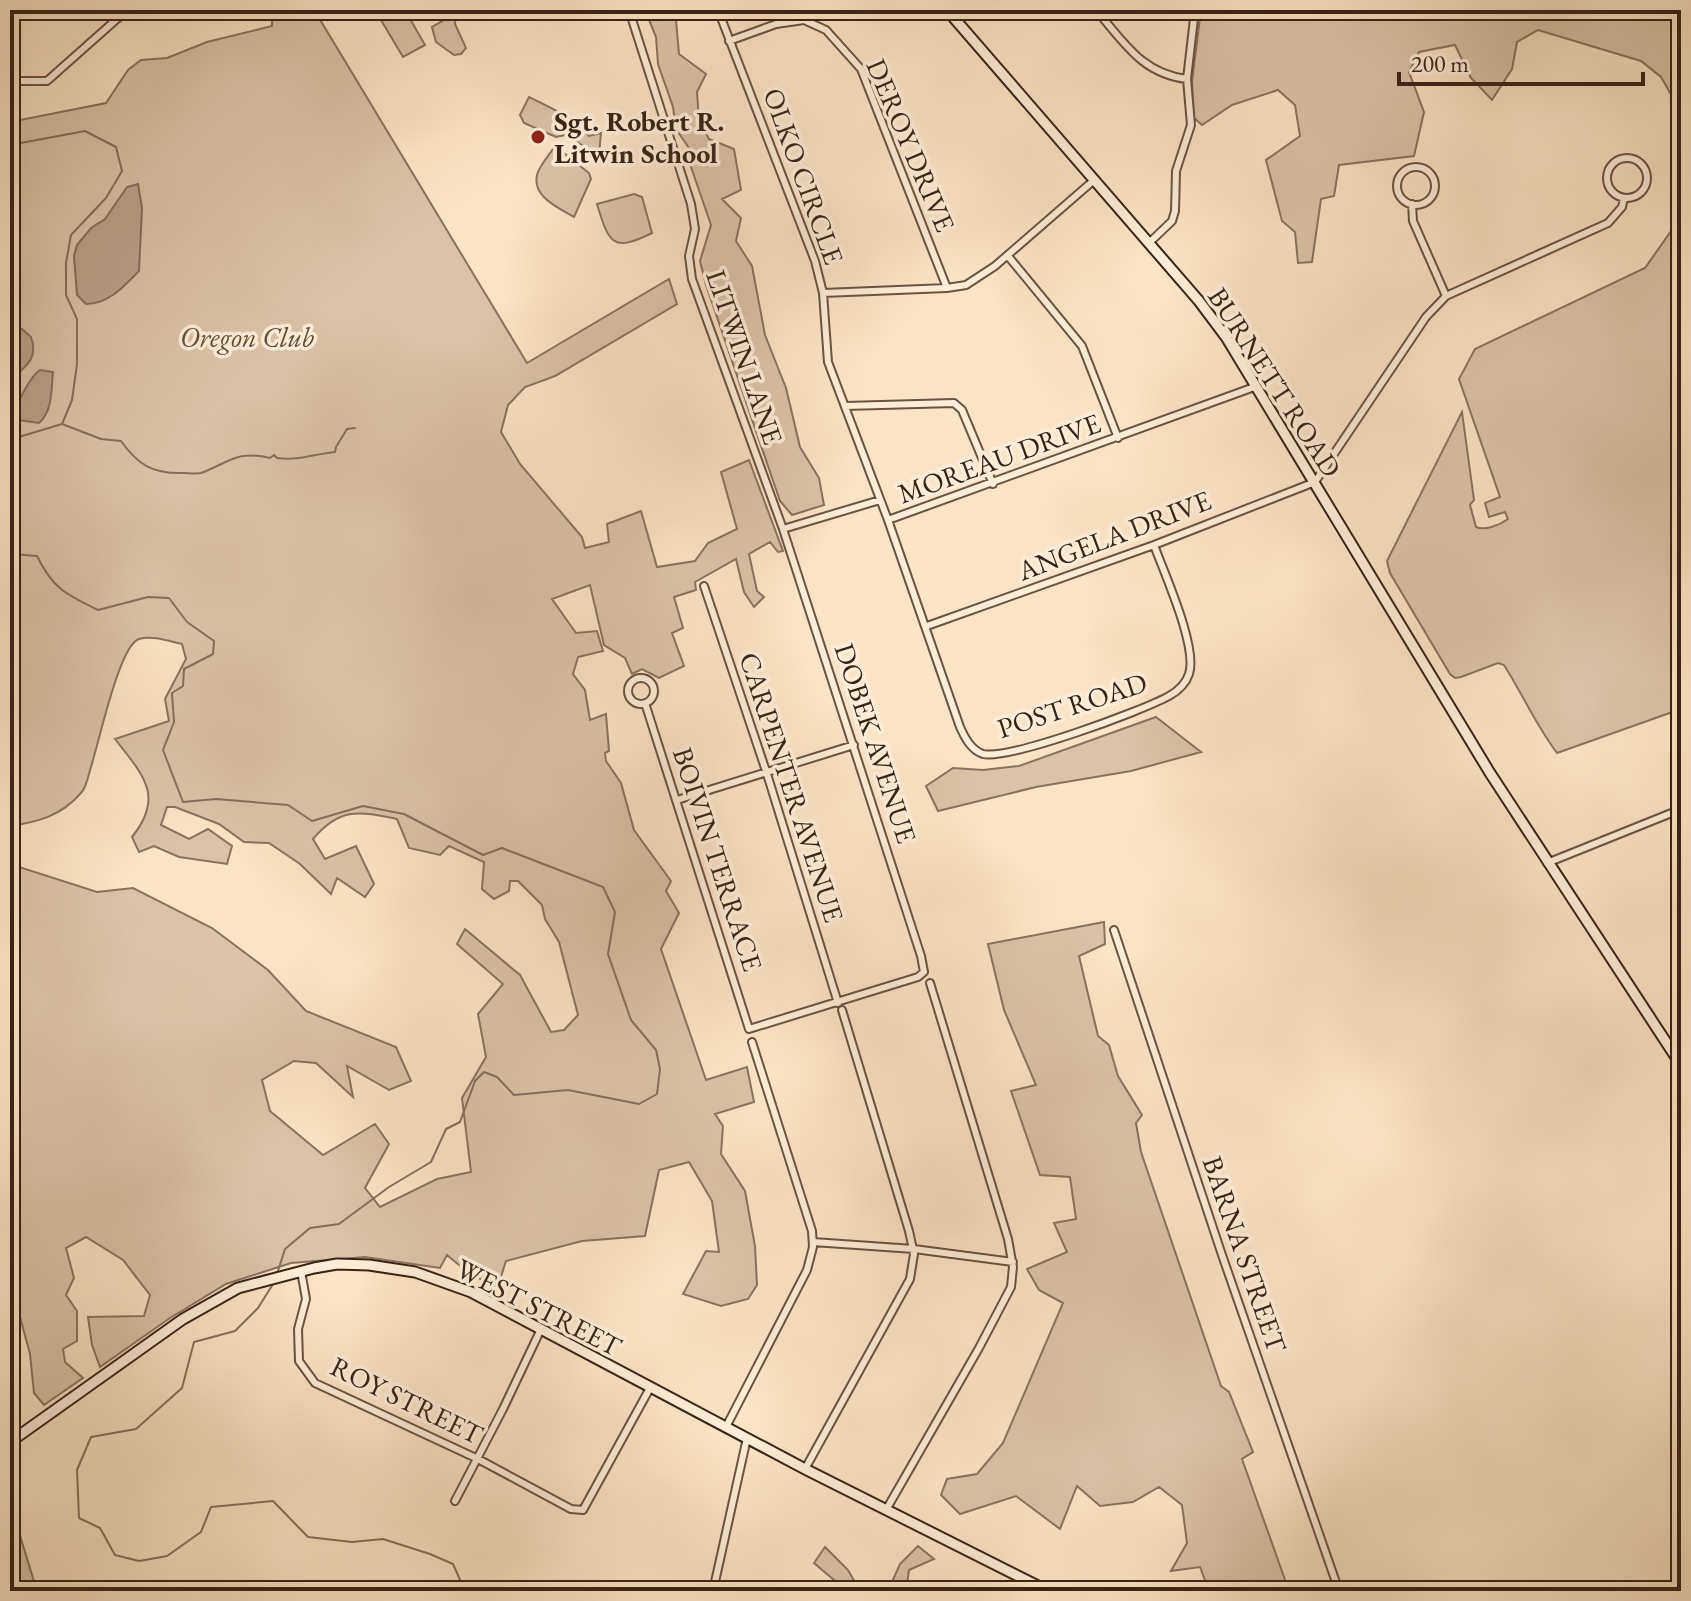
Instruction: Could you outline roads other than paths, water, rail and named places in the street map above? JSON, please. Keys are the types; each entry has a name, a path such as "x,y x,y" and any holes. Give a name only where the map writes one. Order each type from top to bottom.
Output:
{"main road":[{"name":"BURNETT ROAD","path":"947,10 1208,313 1257,386 1490,773 1681,1065"},
{"name":"WEST STREET","path":"10,1442 183,1319 238,1288 337,1264 369,1265 415,1272 471,1292 805,1469 1048,1591"}],"street":[{"path":"10,81 47,81 127,10"},
{"name":"LITWIN LANE","path":"629,10 691,204 695,229 689,256 692,279 783,529"},
{"name":"OLKO CIRCLE","path":"718,10 815,261 823,293 966,285 1008,256 1093,181"},
{"path":"1096,10 1140,60 1166,76 1187,79"},
{"path":"1148,244 1172,221 1175,211 1176,171 1191,125 1187,79 1195,10"},
{"name":"DEROY DRIVE","path":"729,41 776,24 804,20 826,30 861,69 947,288"},
{"path":"1634,159 1644,167 1646,186 1637,195 1624,198 1609,186 1608,173 1615,162 1634,159"},
{"path":"1418,167 1432,176 1435,188 1424,203 1412,204 1401,198 1398,180 1405,170 1418,167"},
{"path":"1315,482 1426,317 1446,296 1608,223 1622,207 1624,198"},
{"path":"1412,204 1413,221 1446,296"},
{"path":"1008,256 1082,346 1118,438"},
{"name":"MOREAU DRIVE","path":"823,293 828,362 888,520 1257,386"},
{"path":"845,406 954,403 962,410 993,484"},
{"name":"ANGELA DRIVE","path":"927,626 1154,545 1315,482"},
{"path":"783,529 880,500"},
{"name":"POST ROAD","path":"888,520 960,727 973,749 996,755 1045,743 1170,696 1187,678 1191,662 1188,644 1154,545"},
{"name":"DOBEK AVENUE","path":"783,529 924,972 918,977 838,1003"},
{"name":"CARPENTER AVENUE","path":"704,586 838,1003"},
{"name":"BOIVIN TERRACE","path":"637,679 644,679 653,687 653,695 645,703 634,702 629,697 629,686 637,679"},
{"name":"BOIVIN TERRACE","path":"645,703 749,1029 838,1003"},
{"path":"677,800 854,745"},
{"path":"1547,863 1679,810"},
{"name":"BARNA STREET","path":"1114,930 1339,1591"},
{"path":"886,1510 1011,1287 1013,1262 1008,1239 930,983"},
{"path":"805,1469 914,1267 914,1249 842,1010"},
{"path":"726,1427 807,1270 813,1242 808,1216 752,1042"},
{"path":"813,1242 914,1249 1013,1262"},
{"name":"ROY STREET","path":"301,1271 306,1299 298,1329 299,1361 315,1383 478,1459 571,1509 583,1510 650,1388"},
{"path":"455,1501 541,1329"},
{"path":"713,1591 747,1438"}],"waterway":[{"path":"10,145 85,131 116,147 122,171 106,198 71,235 66,263 66,295 77,319 77,364 72,400 62,424 12,439 10,443"},
{"path":"62,424 101,439 121,441 140,462 155,470 172,473 201,473 241,456 270,458 274,455 292,459 335,452 347,429 355,428"},
{"path":"10,462 10,479"},
{"path":"10,513 20,539 13,554 37,556 55,584 69,595 98,610 148,597 169,598 187,622 214,641 213,654 184,669 183,686 172,693 174,722 163,750 183,802 216,799 288,805 312,821 363,806 404,814 483,855 502,848 603,887 615,912 608,954 631,1020 656,1050 660,1069 657,1094 639,1104 568,1090 514,1095 497,1077 484,1072 475,1081 460,1122 446,1129 431,1162 389,1187 339,1224 310,1228 285,1249 277,1274"},
{"path":"273,1284 258,1308 235,1331 194,1342 182,1388 136,1429 91,1437 77,1470 79,1518 100,1528 115,1555 139,1561 167,1556 201,1532 211,1507 273,1501 308,1537 352,1542 383,1539 453,1564 465,1591"}],"place":[{"name":"Sgt. Robert R. Litwin School","path":"538,137"}],"park label":[{"name":"Oregon Club","path":"247,337"}]}
